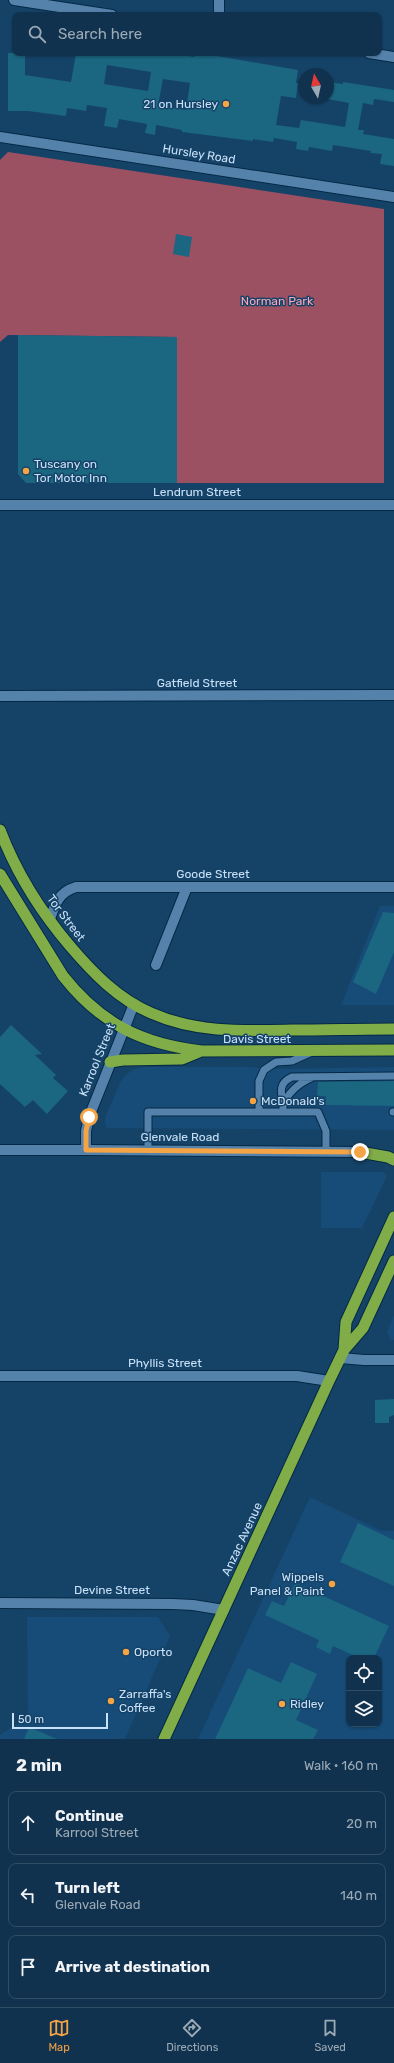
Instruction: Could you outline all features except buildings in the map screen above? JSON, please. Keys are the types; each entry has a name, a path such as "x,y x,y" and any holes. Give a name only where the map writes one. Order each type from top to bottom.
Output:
{"highway":[{"name":"Tor Street","path":"0,830 19,872 64,938 97,976 116,992 134,1004"},
{"path":"0,874 63,976 74,989 105,1018 124,1030"},
{"name":"Davis Street","path":"134,1004 168,1020 206,1029 239,1031 394,1029"},
{"name":"Davis Street","path":"124,1030 157,1044 202,1051 394,1050"},
{"path":"110,1062 122,1060 182,1059 202,1051"},
{"path":"360,1152 388,1157 394,1160"},
{"name":"Anzac Avenue","path":"342,1354 346,1322 392,1220 394,1208"},
{"name":"Anzac Avenue","path":"164,1739 329,1381 342,1354 363,1328 394,1261"}],"street":[{"path":"14,0 92,12"},
{"path":"219,0 219,12"},
{"path":"382,54 394,56"},
{"name":"Hursley Road","path":"0,137 394,197"},
{"name":"Lendrum Street","path":"0,505 394,505"},
{"name":"Gatfield Street","path":"0,696 394,695"},
{"name":"Goode Street","path":"50,919 58,898 68,889 76,887 394,887"},
{"path":"156,964 187,887"},
{"name":"Karrool Street","path":"86,1150 86,1131 89,1117 134,1004"},
{"name":"Glenvale Road","path":"0,1150 326,1150 360,1152"},
{"path":"342,1354 364,1360 394,1360"},
{"name":"Phyllis Street","path":"0,1376 297,1376 329,1381"},
{"name":"Devine Street","path":"0,1603 193,1604 224,1610"}],"lane":[{"path":"259,1112 259,1081 264,1070 276,1062 292,1061 314,1051"},
{"path":"283,1109 280,1091 287,1080 292,1077 394,1076"},
{"path":"283,1109 298,1086 314,1077"},
{"path":"148,1150 148,1112 259,1112 283,1109 318,1112 326,1131 326,1150"}],"shaded area":[{"path":"380,906 394,906 394,1005 341,1005"},
{"name":"McDonald's","path":"145,1067 252,1067 273,1069 394,1067 394,1130 107,1128 105,1118 124,1076 134,1069"},
{"path":"321,1172 383,1172 387,1176 362,1228 321,1228"},
{"path":"394,1315 394,1340 391,1340 387,1332"},
{"name":"Wippels Panel & Paint","path":"310,1497 382,1531 394,1531 394,1739 198,1739"},
{"path":"27,1617 158,1617 170,1636 125,1739 0,1739 0,1735 28,1717"}],"green space":[{"name":"Norman Park","path":"8,152 384,209 384,483 177,483 177,337 8,335 0,342 0,160"}],"place":[{"name":"21 on Hursley","path":"226,104"},
{"name":"Tuscany on Tor Motor Inn","path":"26,471"},
{"name":"McDonald's","path":"253,1101"},
{"name":"Wippels Panel & Paint","path":"332,1584"},
{"name":"Oporto","path":"126,1652"},
{"name":"Zarraffa's Coffee","path":"111,1701"},
{"name":"Ridley","path":"282,1704"}],"route":[{"path":"89,1117 86,1131 86,1150 326,1150 360,1152"}]}
